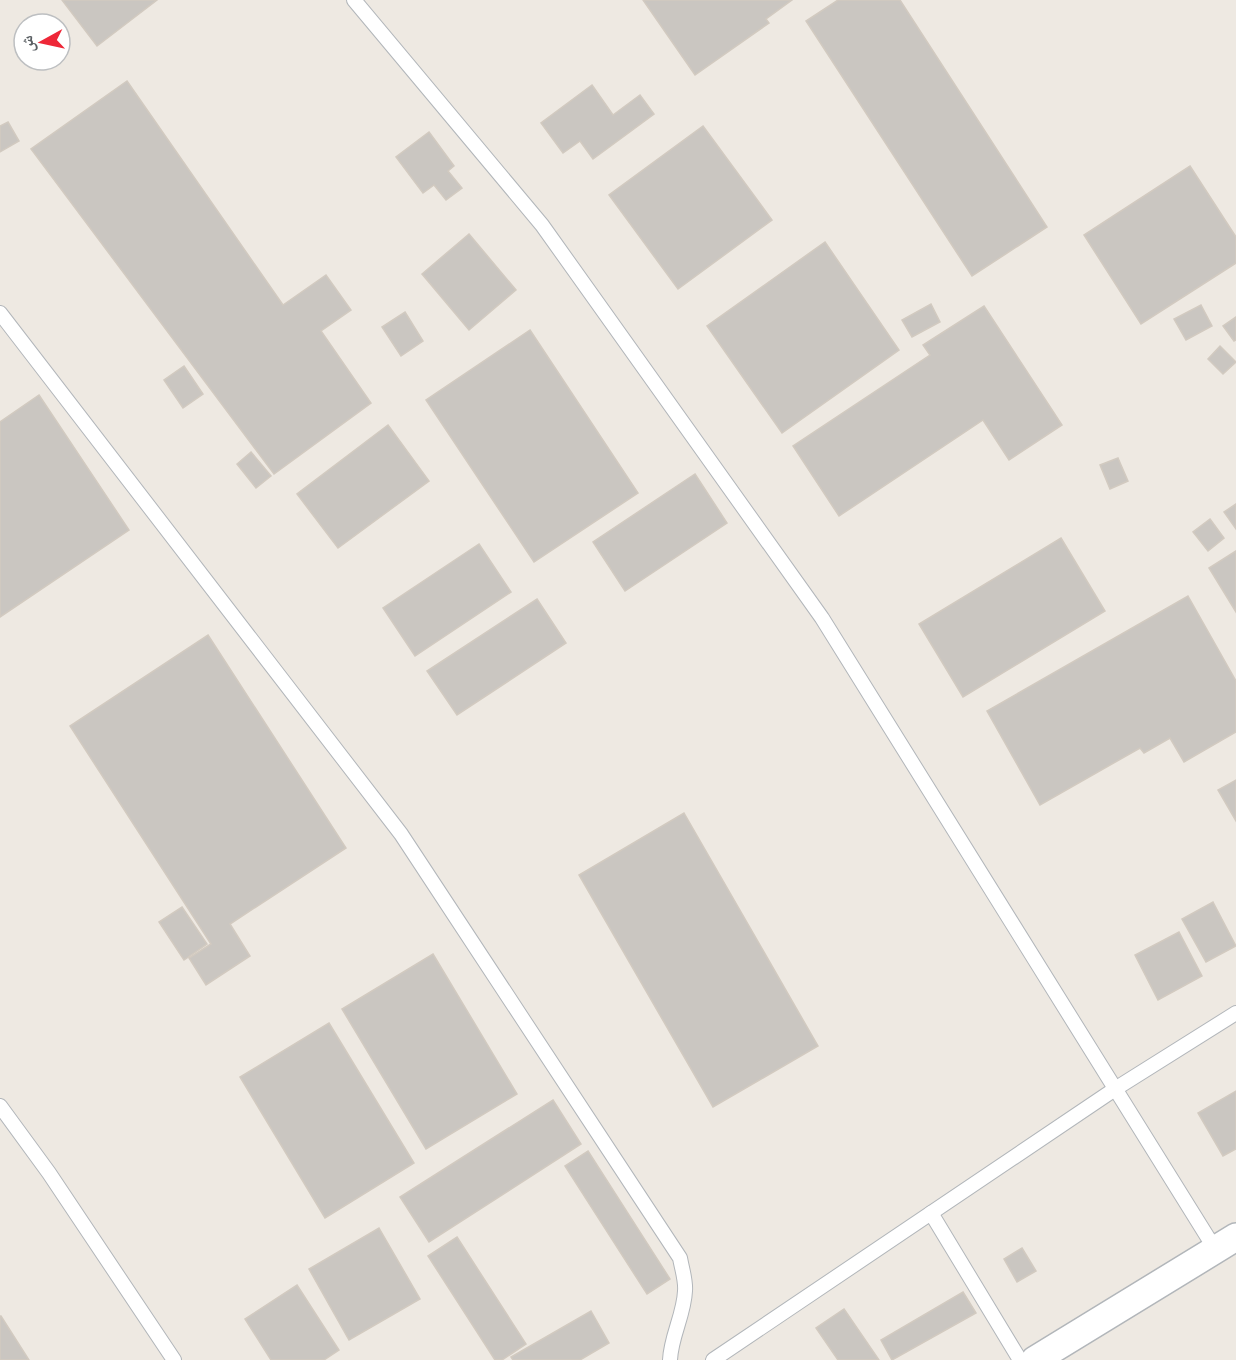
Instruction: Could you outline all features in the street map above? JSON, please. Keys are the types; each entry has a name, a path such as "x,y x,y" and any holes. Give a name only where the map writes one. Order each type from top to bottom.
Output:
{"street":[{"path":"1035,1360 1225,1243"}],"lane":[{"path":"354,0 542,225 822,618 1115,1089 1225,1243"},
{"path":"0,314 401,834 680,1258 686,1289 681,1316 671,1343 670,1360"},
{"path":"713,1360 1115,1089 1236,1013"},
{"path":"0,1106 49,1173 174,1360"},
{"path":"931,1212 1020,1360"}],"building":[{"path":"62,0 157,0 97,46"},
{"path":"643,0 792,0 766,19 769,23 695,75"},
{"path":"838,0 900,0 1047,227 972,276 806,21"},
{"path":"127,81 283,305 326,275 351,310 321,331 371,403 274,474 31,149"},
{"path":"592,85 613,115 640,95 654,114 593,159 580,141 563,153 541,123"},
{"path":"8,122 19,141 0,152 0,126"},
{"path":"703,126 772,220 678,289 609,195"},
{"path":"429,132 454,166 448,171 462,188 446,200 434,185 423,193 396,157"},
{"path":"1190,166 1236,237 1236,263 1141,324 1084,235"},
{"path":"469,234 516,290 469,330 422,274"},
{"path":"825,242 899,350 782,433 707,326"},
{"path":"931,304 940,322 912,337 902,320"},
{"path":"1201,305 1212,326 1186,340 1174,319"},
{"path":"984,306 1062,425 1009,460 983,420 839,516 793,446 930,355 923,345"},
{"path":"405,312 423,341 401,356 382,327"},
{"path":"1236,317 1236,340 1234,341 1223,326"},
{"path":"530,330 638,493 534,562 426,400"},
{"path":"1220,346 1236,362 1223,374 1208,359"},
{"path":"184,366 203,394 183,408 164,380"},
{"path":"39,395 129,530 0,617 0,422"},
{"path":"388,425 429,481 338,548 297,494"},
{"path":"251,452 271,476 256,488 237,464"},
{"path":"1118,458 1128,481 1110,489 1100,465"},
{"path":"695,474 727,523 625,591 593,542"},
{"path":"1236,504 1236,529 1224,512"},
{"path":"1210,519 1224,538 1208,551 1193,532"},
{"path":"1061,538 1105,611 963,697 919,624"},
{"path":"479,544 511,592 415,656 383,608"},
{"path":"1236,551 1236,612 1209,568"},
{"path":"1188,596 1236,681 1236,732 1184,762 1170,738 1144,753 1140,748 1040,805 987,711"},
{"path":"537,599 566,643 457,715 427,671"},
{"path":"208,635 346,848 230,924 250,956 206,985 189,958 211,944 70,726"},
{"path":"1236,780 1236,821 1218,790"},
{"path":"684,813 818,1046 713,1107 579,875"},
{"path":"1213,902 1236,946 1206,962 1182,919"},
{"path":"182,907 207,944 184,960 159,922"},
{"path":"1179,932 1202,976 1158,1000 1135,955"},
{"path":"433,954 517,1094 426,1149 342,1009"},
{"path":"329,1023 414,1163 325,1218 240,1077"},
{"path":"1236,1091 1236,1149 1223,1156 1198,1113"},
{"path":"553,1100 581,1144 429,1242 400,1197"},
{"path":"588,1151 670,1279 647,1294 565,1166"},
{"path":"379,1228 420,1299 349,1340 309,1269"},
{"path":"457,1237 526,1344 502,1360 495,1360 428,1256"},
{"path":"1022,1248 1036,1271 1017,1282 1004,1259"},
{"path":"297,1285 339,1350 324,1360 271,1360 245,1319"},
{"path":"963,1292 976,1313 892,1360 881,1340"},
{"path":"844,1309 879,1360 838,1360 816,1328"},
{"path":"591,1311 609,1343 580,1360 513,1360 511,1357"},
{"path":"1,1316 29,1360 0,1360"}]}
